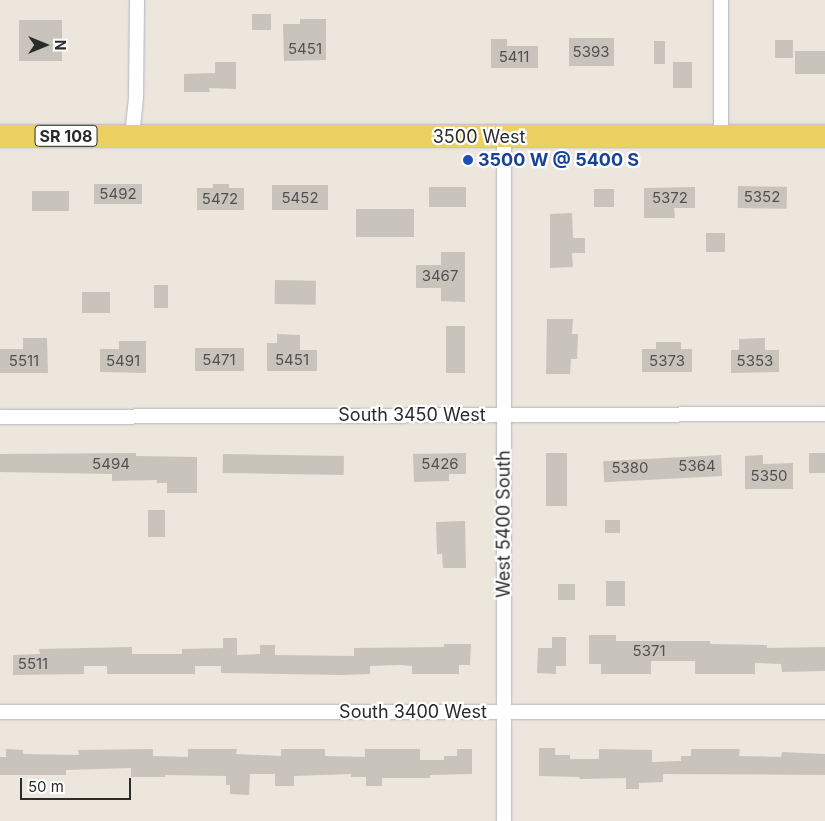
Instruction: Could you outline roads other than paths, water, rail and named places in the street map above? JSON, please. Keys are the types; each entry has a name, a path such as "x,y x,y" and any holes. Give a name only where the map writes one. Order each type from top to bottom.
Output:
{"main road":[{"name":"SR 108","path":"0,136 132,136"},
{"name":"3500 West","path":"132,136 825,136"}],"street":[{"path":"132,136 136,97 138,0"},
{"path":"721,0 722,136"},
{"name":"West 5400 South","path":"504,137 504,821"},
{"name":"South 3450 West","path":"0,416 825,414"},
{"name":"South 3400 West","path":"0,712 825,712"}],"place":[{"name":"3500 W @ 5400 S","path":"468,160"}]}
